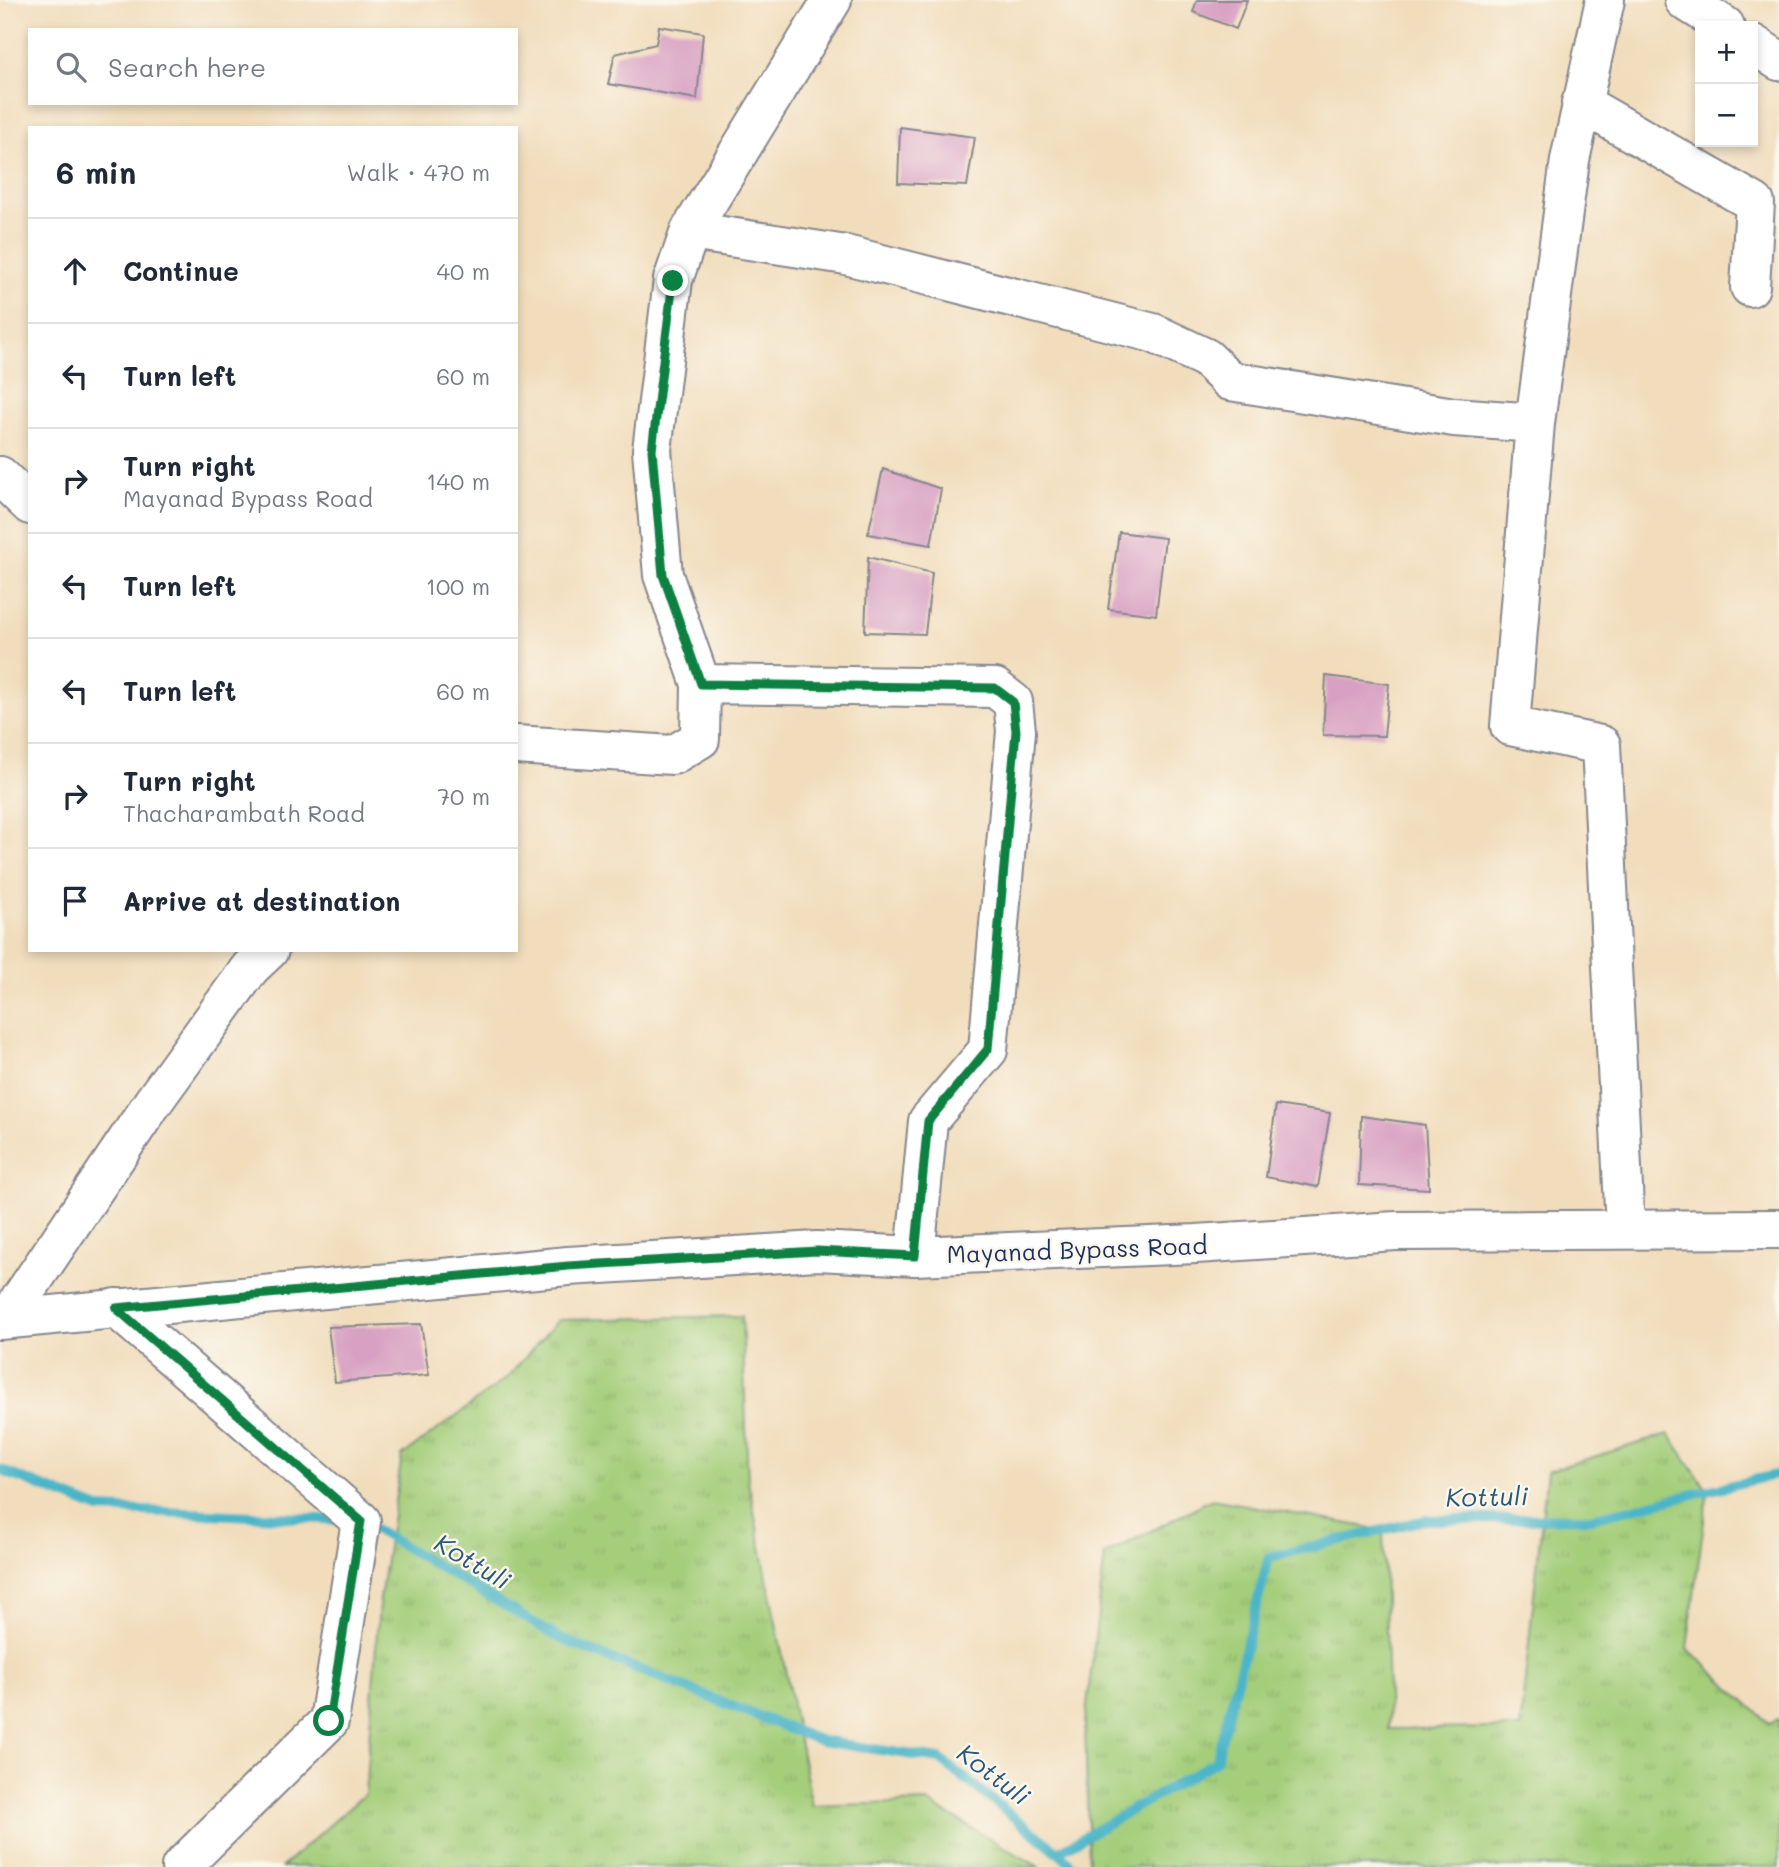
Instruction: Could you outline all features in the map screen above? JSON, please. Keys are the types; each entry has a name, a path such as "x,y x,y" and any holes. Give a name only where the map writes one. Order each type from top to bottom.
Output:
{"street":[{"path":"518,745 673,755 700,739 701,684 663,575 652,450 673,281 690,231 832,0"},
{"path":"1605,0 1570,160 1535,423 1510,726 1601,745 1625,1228"},
{"path":"1684,0 1717,21"},
{"path":"1758,47 1779,61"},
{"path":"1581,103 1755,203 1750,287"},
{"path":"690,231 846,255 1153,332 1206,358 1230,381 1454,417 1535,423"},
{"path":"0,475 28,503"},
{"path":"701,684 995,688 1013,702 1016,731 988,1049 928,1121 915,1256"},
{"path":"4,1319 153,1102 250,968 267,952"},
{"name":"Mayanad Bypass Road","path":"4,1319 568,1266 817,1251 915,1256 1196,1244 1396,1231 1779,1229"},
{"path":"116,1308 361,1521 329,1721 181,1867"}],"green space":[{"path":"742,1316 748,1481 812,1806 927,1802 1039,1867 282,1867 365,1794 379,1605 402,1456 507,1378 558,1320"},
{"path":"1669,1434 1708,1491 1687,1648 1769,1723 1779,1719 1779,1867 1089,1867 1085,1722 1105,1555 1212,1499 1383,1530 1389,1729 1520,1728 1547,1471"}],"building":[{"path":"1197,0 1247,0 1236,29 1193,12"},
{"path":"659,26 703,33 697,99 608,84 615,54 656,44"},
{"path":"900,127 975,137 967,186 898,183"},
{"path":"883,469 941,489 931,545 868,534"},
{"path":"1119,532 1165,538 1156,615 1108,609"},
{"path":"868,557 932,573 925,634 865,632"},
{"path":"1326,676 1389,684 1384,736 1323,735"},
{"path":"1276,1105 1330,1113 1318,1187 1266,1177"},
{"path":"1361,1116 1425,1125 1429,1189 1359,1185"},
{"path":"421,1324 429,1375 335,1382 328,1327"}],"waterway":[{"name":"Kottuli","path":"0,1470 99,1509 344,1520"},
{"name":"Kottuli","path":"366,1524 561,1639 821,1741 940,1759 1058,1852 1216,1761 1269,1557 1425,1520 1591,1518 1779,1474"},
{"path":"1058,1852 1073,1867"}],"route":[{"path":"329,1721 361,1521 116,1308 568,1266 817,1251 915,1256 928,1121 988,1049 1016,731 1013,702 995,688 701,684 663,575 652,450 673,281"}]}
